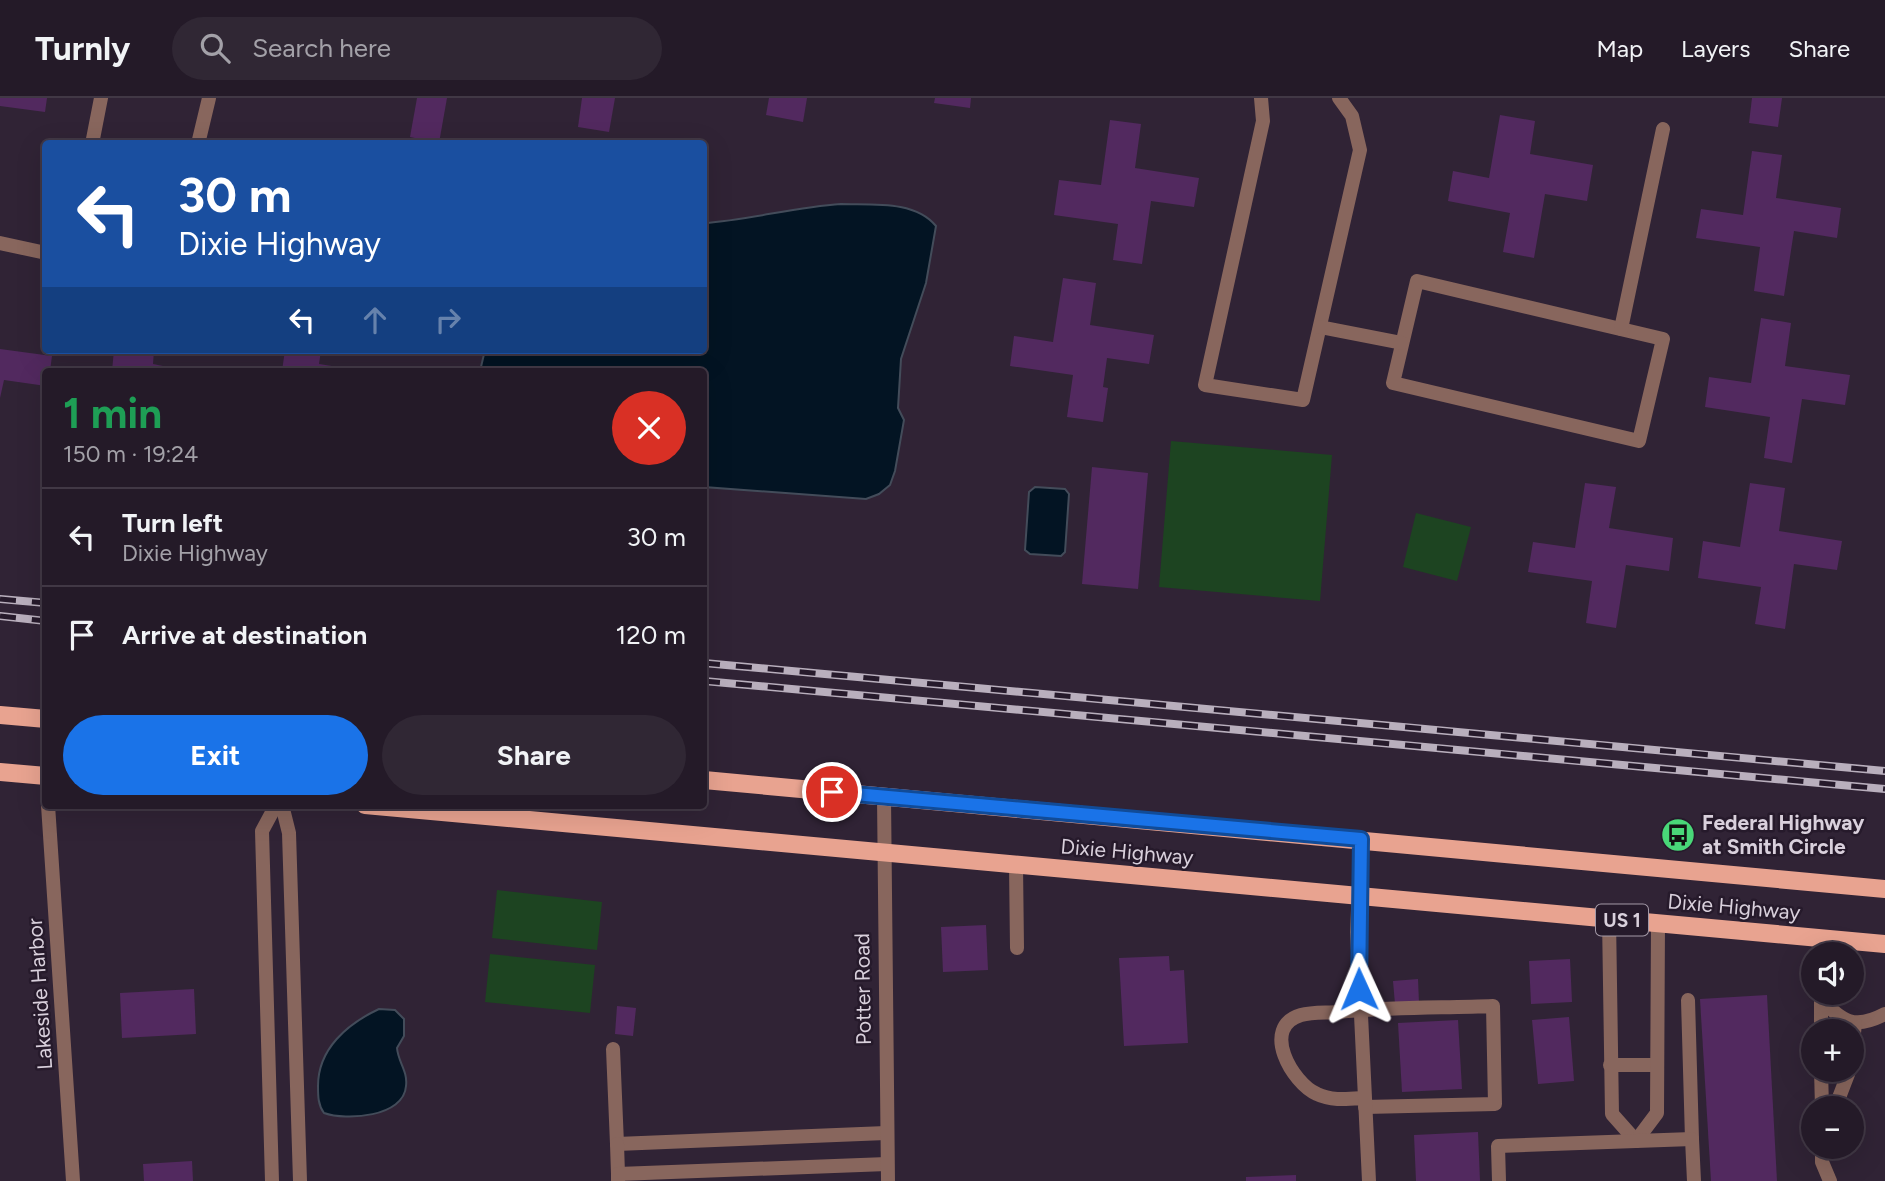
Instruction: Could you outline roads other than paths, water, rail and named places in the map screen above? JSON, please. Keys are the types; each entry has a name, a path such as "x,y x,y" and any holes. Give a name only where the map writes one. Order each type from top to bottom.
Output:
{"main road":[{"path":"0,715 42,719"},
{"path":"0,772 42,776"},
{"name":"Dixie Highway","path":"707,780 1885,889"},
{"name":"Dixie Highway","path":"409,809 1609,918 1801,943"},
{"name":"Dixie Highway","path":"1864,945 1885,944"}],"street":[{"path":"93,140 101,98"},
{"path":"199,140 209,98"},
{"path":"1261,98 1263,121 1205,385 1303,400 1360,150 1352,116 1339,98"},
{"path":"1621,330 1663,129"},
{"path":"0,243 42,252"},
{"path":"1417,281 1621,330 1663,339 1639,441 1393,383 1417,281"},
{"path":"1320,327 1402,343"},
{"name":"Potter Road","path":"884,797 888,1181"},
{"name":"Lakeside Harbor","path":"48,809 73,1181"},
{"path":"272,1181 262,831 274,809"},
{"path":"283,809 289,833 300,1181"},
{"path":"1361,839 1358,895 1359,1010 1369,1181"},
{"path":"1016,865 1017,948"},
{"path":"1609,918 1612,1114 1636,1142"},
{"path":"1636,1142 1657,1113 1655,1065 1658,923"},
{"path":"1688,1000 1694,1181"},
{"path":"1828,1005 1836,1016 1844,1019"},
{"path":"1493,1006 1495,1104 1364,1103 1319,1095 1305,1087 1284,1059 1282,1036 1292,1020 1301,1015 1359,1010 1493,1006"},
{"path":"1864,1022 1885,1014"},
{"path":"613,1049 618,1178 887,1164"},
{"path":"1610,1065 1655,1065"},
{"path":"617,1144 886,1133"},
{"path":"1499,1181 1499,1146 1692,1139"},
{"path":"1822,1159 1830,1181"}],"water":[{"path":"841,204 892,206 917,212 936,226 926,283 901,359 898,408 904,420 895,471 890,485 879,494 866,499 707,487 707,368 481,368 484,354 707,354 707,223"},
{"path":"1035,487 1065,489 1069,494 1065,552 1061,556 1030,554 1025,550 1029,492"},
{"path":"379,1009 395,1010 404,1019 404,1036 397,1048 406,1081 403,1096 385,1110 372,1114 346,1117 324,1113 318,1097 319,1073 323,1060 346,1030"}],"railway":[{"path":"0,599 42,603"},
{"path":"0,616 42,621"},
{"path":"707,663 1885,771"},
{"path":"707,681 1885,789"}],"place":[{"name":"Federal Highway at Smith Circle","path":"1678,835"}]}
